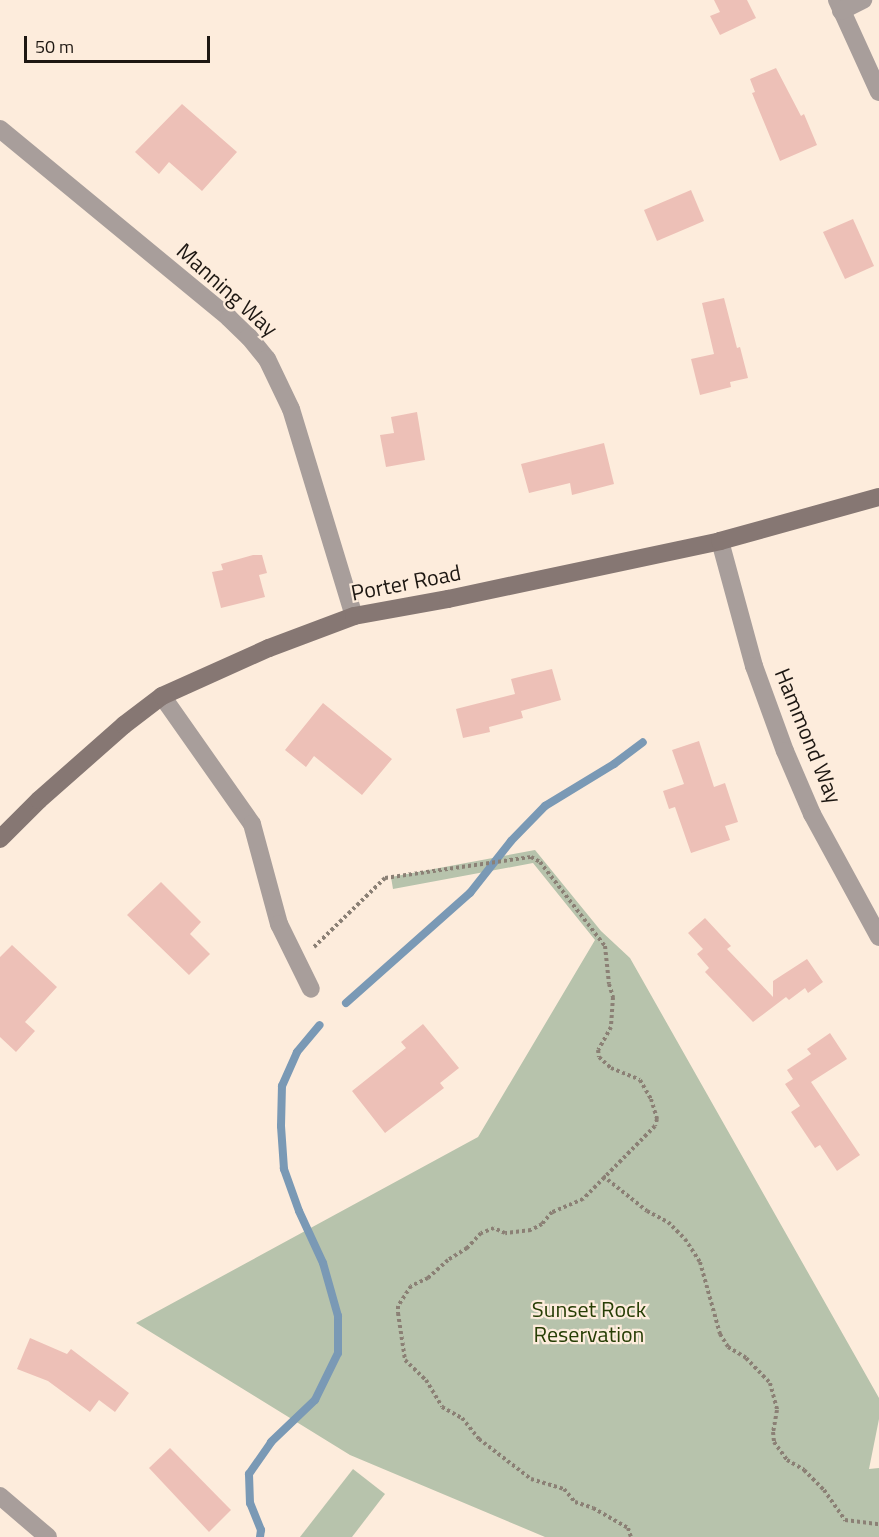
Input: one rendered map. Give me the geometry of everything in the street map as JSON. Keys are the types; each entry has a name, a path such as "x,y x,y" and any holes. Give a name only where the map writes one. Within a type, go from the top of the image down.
{"street":[{"path":"863,0 839,5 879,92"},
{"name":"Manning Way","path":"0,129 229,318 267,359 291,409 354,616"},
{"name":"Porter Road","path":"0,839 39,800 124,725 162,696 269,648 354,616 448,599 720,541 879,497"},
{"name":"Hammond Way","path":"720,541 754,666 785,751 812,814 879,937"},
{"path":"162,696 252,824 279,924 311,989"},
{"path":"0,1496 48,1537"}],"path":[{"path":"296,958 318,945 385,878 531,857 540,862 605,946 609,984 613,997 611,1027 598,1050 599,1057 611,1068 640,1080 654,1109 655,1126 603,1176 583,1199 552,1212 542,1224 531,1230 505,1233 494,1228 481,1233 467,1248 448,1260 428,1278 411,1286 398,1306 398,1313 405,1360 426,1380 442,1407 462,1418 479,1439 531,1479 564,1489 575,1502 593,1508 628,1528 631,1537"},
{"path":"603,1176 646,1211 668,1222 685,1239 700,1262 720,1334 728,1347 746,1358 770,1383 777,1410 773,1432 774,1442 787,1460 804,1470 824,1490 845,1520 879,1524"}],"green space":[{"name":"Sunset Rock Reservation","path":"535,850 601,931 630,958 879,1398 879,1419 869,1469 879,1468 879,1537 545,1537 350,1455 136,1323 478,1137 595,940 533,863 393,889 391,877"},
{"path":"353,1469 385,1494 352,1537 300,1537"}],"building":[{"path":"714,0 747,0 756,18 720,35 710,16 720,12"},
{"path":"776,68 801,116 804,114 817,145 780,161 752,93 755,92 750,79"},
{"path":"182,104 237,152 202,191 169,162 159,174 135,152"},
{"path":"691,190 704,221 657,241 644,210"},
{"path":"853,219 874,266 845,279 823,232"},
{"path":"724,298 737,348 740,347 748,378 730,382 731,387 700,395 691,359 714,354 702,303"},
{"path":"417,412 425,460 386,467 380,435 394,433 391,417"},
{"path":"604,443 614,484 572,495 570,483 529,493 521,464"},
{"path":"253,555 262,555 267,573 259,575 265,597 221,608 212,572 223,570 221,564"},
{"path":"552,669 561,700 521,711 523,718 489,727 490,732 463,738 456,709 515,694 511,679"},
{"path":"323,703 392,759 362,795 314,756 306,767 285,750"},
{"path":"699,741 714,787 725,783 738,822 725,826 730,840 691,853 675,807 669,809 663,791 684,784 672,750"},
{"path":"161,882 201,922 190,934 210,954 189,975 127,915"},
{"path":"705,918 731,946 727,949 773,997 773,981 807,959 823,982 808,993 805,988 789,1000 786,997 753,1022 705,972 709,968 697,954 703,949 688,933"},
{"path":"12,945 57,987 25,1022 35,1031 16,1052 0,1037 0,957"},
{"path":"423,1024 459,1068 440,1083 444,1088 385,1133 352,1091 406,1048 401,1042"},
{"path":"830,1033 847,1059 811,1082 860,1155 837,1171 820,1145 815,1148 791,1112 800,1106 785,1084 793,1079 787,1070 811,1054 807,1049"},
{"path":"30,1338 67,1354 71,1349 129,1393 115,1412 99,1400 90,1412 48,1381 17,1369"},
{"path":"170,1448 231,1510 209,1532 149,1468"}],"waterway":[{"path":"346,1003 470,893 511,841 545,806 614,764 643,742"},
{"path":"260,1537 261,1530 250,1503 249,1474 271,1442 315,1400 338,1353 338,1316 323,1263 299,1211 284,1169 281,1126 282,1086 297,1052 320,1025"}]}
